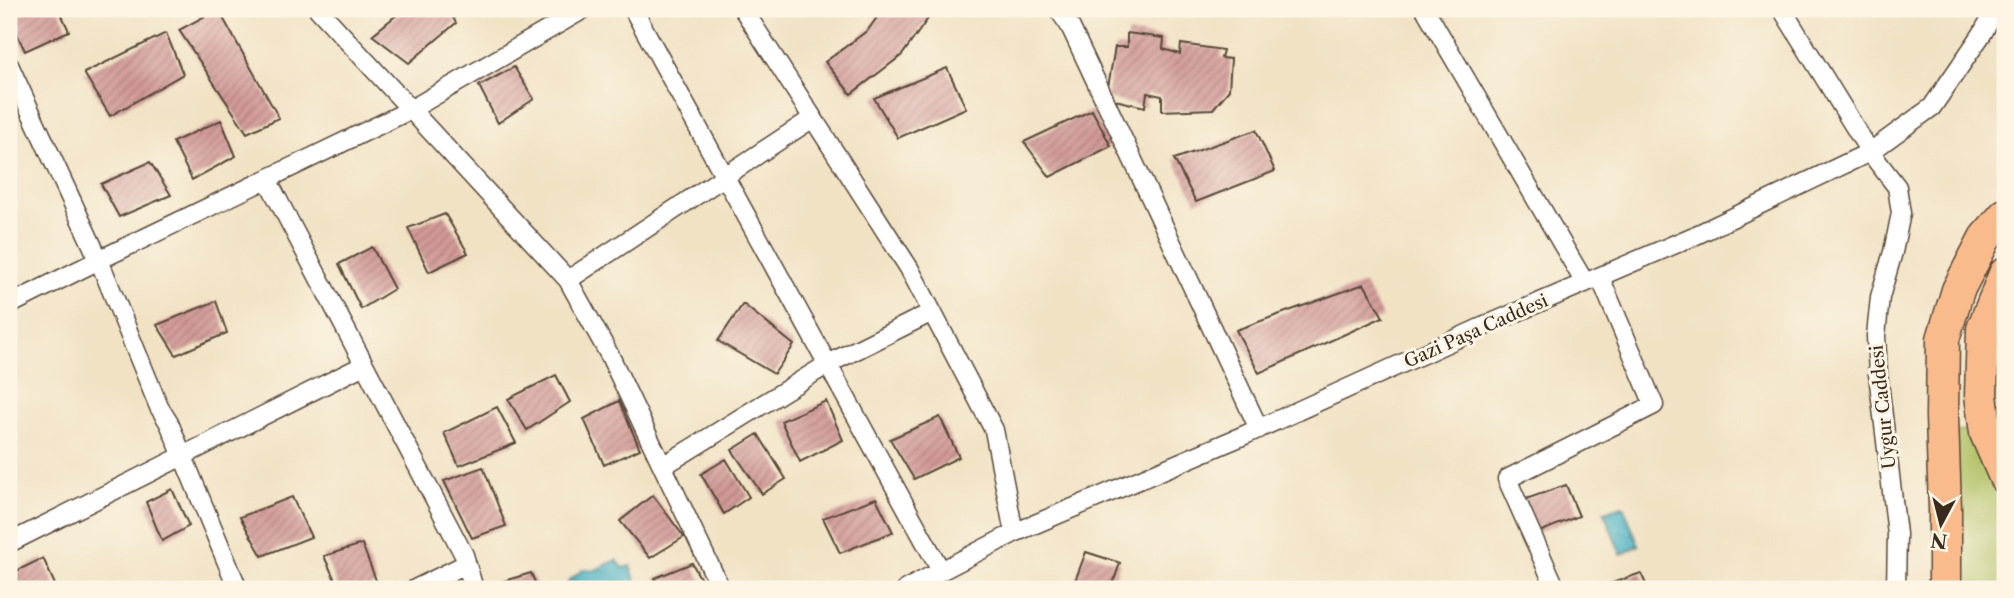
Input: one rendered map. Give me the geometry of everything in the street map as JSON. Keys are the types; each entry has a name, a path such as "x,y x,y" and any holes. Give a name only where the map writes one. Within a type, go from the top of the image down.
{"highway":[{"path":"1945,589 1943,339 1958,290 1985,238 2005,215"},
{"path":"2005,274 1983,328 1981,395 1986,433 2005,478"}],"street":[{"path":"318,9 568,280 610,356 721,589"},
{"path":"9,305 410,110 584,9"},
{"path":"633,9 941,571"},
{"path":"743,9 909,268 994,430 1014,533"},
{"path":"1058,9 1070,26 1259,429"},
{"path":"1425,9 1592,280 1654,405 1507,479 1556,589"},
{"name":"Uygur Caddesi","path":"1782,9 1870,152 1897,187 1901,213 1894,252 1880,297 1876,336 1896,534 1896,589"},
{"name":"Gazi Paşa Caddesi","path":"906,589 1014,533 1259,429 1480,328 1694,236 1870,152 1932,107 1996,9"},
{"path":"9,65 99,260 159,407 169,423 239,589"},
{"path":"568,280 813,118"},
{"path":"267,179 464,555 474,589"},
{"path":"663,466 828,365 932,313"},
{"path":"9,543 364,365"},
{"path":"415,589 466,564"}],"green space":[{"path":"2005,321 2005,430 1998,406 1997,346"},
{"path":"1969,430 2005,507 2005,589 1957,589 1956,432"}],"water":[{"path":"1623,506 1639,545 1621,555 1604,512"},
{"path":"617,560 623,568 630,566 638,587 570,589 568,581 584,569 593,571"}],"building":[{"path":"9,9 59,9 69,31 25,51 9,17"},
{"path":"218,9 279,118 247,133 179,30"},
{"path":"404,9 448,9 456,23 409,63 372,35"},
{"path":"883,9 916,9 929,17 902,55 851,94 825,62 868,30"},
{"path":"166,33 183,74 110,116 84,73"},
{"path":"1127,33 1164,38 1163,49 1180,54 1181,44 1223,50 1221,58 1231,59 1229,90 1213,109 1162,111 1162,96 1147,93 1145,107 1106,98 1115,47 1127,47"},
{"path":"514,67 534,99 498,123 479,86"},
{"path":"947,68 966,108 898,138 874,98"},
{"path":"1092,110 1111,146 1050,177 1024,142"},
{"path":"221,120 236,156 192,180 173,142"},
{"path":"1256,130 1275,171 1196,202 1174,159"},
{"path":"150,162 171,195 119,217 101,184"},
{"path":"445,214 468,253 429,272 408,228"},
{"path":"372,247 394,289 361,309 339,264"},
{"path":"1364,284 1383,317 1259,373 1236,330"},
{"path":"216,301 227,333 176,355 157,325"},
{"path":"743,304 794,345 774,374 718,341"},
{"path":"556,375 570,402 527,430 508,399"},
{"path":"619,401 640,449 604,465 584,419"},
{"path":"826,401 843,440 800,462 781,421"},
{"path":"497,407 516,443 459,466 444,433"},
{"path":"940,417 959,457 914,479 890,439"},
{"path":"758,434 786,479 762,494 732,450"},
{"path":"726,459 749,497 724,514 701,474"},
{"path":"483,467 506,526 472,538 444,481"},
{"path":"1566,485 1579,516 1537,533 1523,500"},
{"path":"172,489 189,526 162,541 146,502"},
{"path":"653,495 684,537 650,558 620,521"},
{"path":"292,497 311,537 262,556 240,517"},
{"path":"876,498 893,532 840,553 823,518"},
{"path":"362,544 377,583 365,589 339,589 324,556"},
{"path":"1086,552 1120,563 1111,589 1072,589"},
{"path":"43,558 57,589 17,589 10,574"},
{"path":"692,563 706,589 661,589 655,578"},
{"path":"531,573 538,589 499,589 497,583"},
{"path":"1641,573 1648,589 1595,589"}]}
